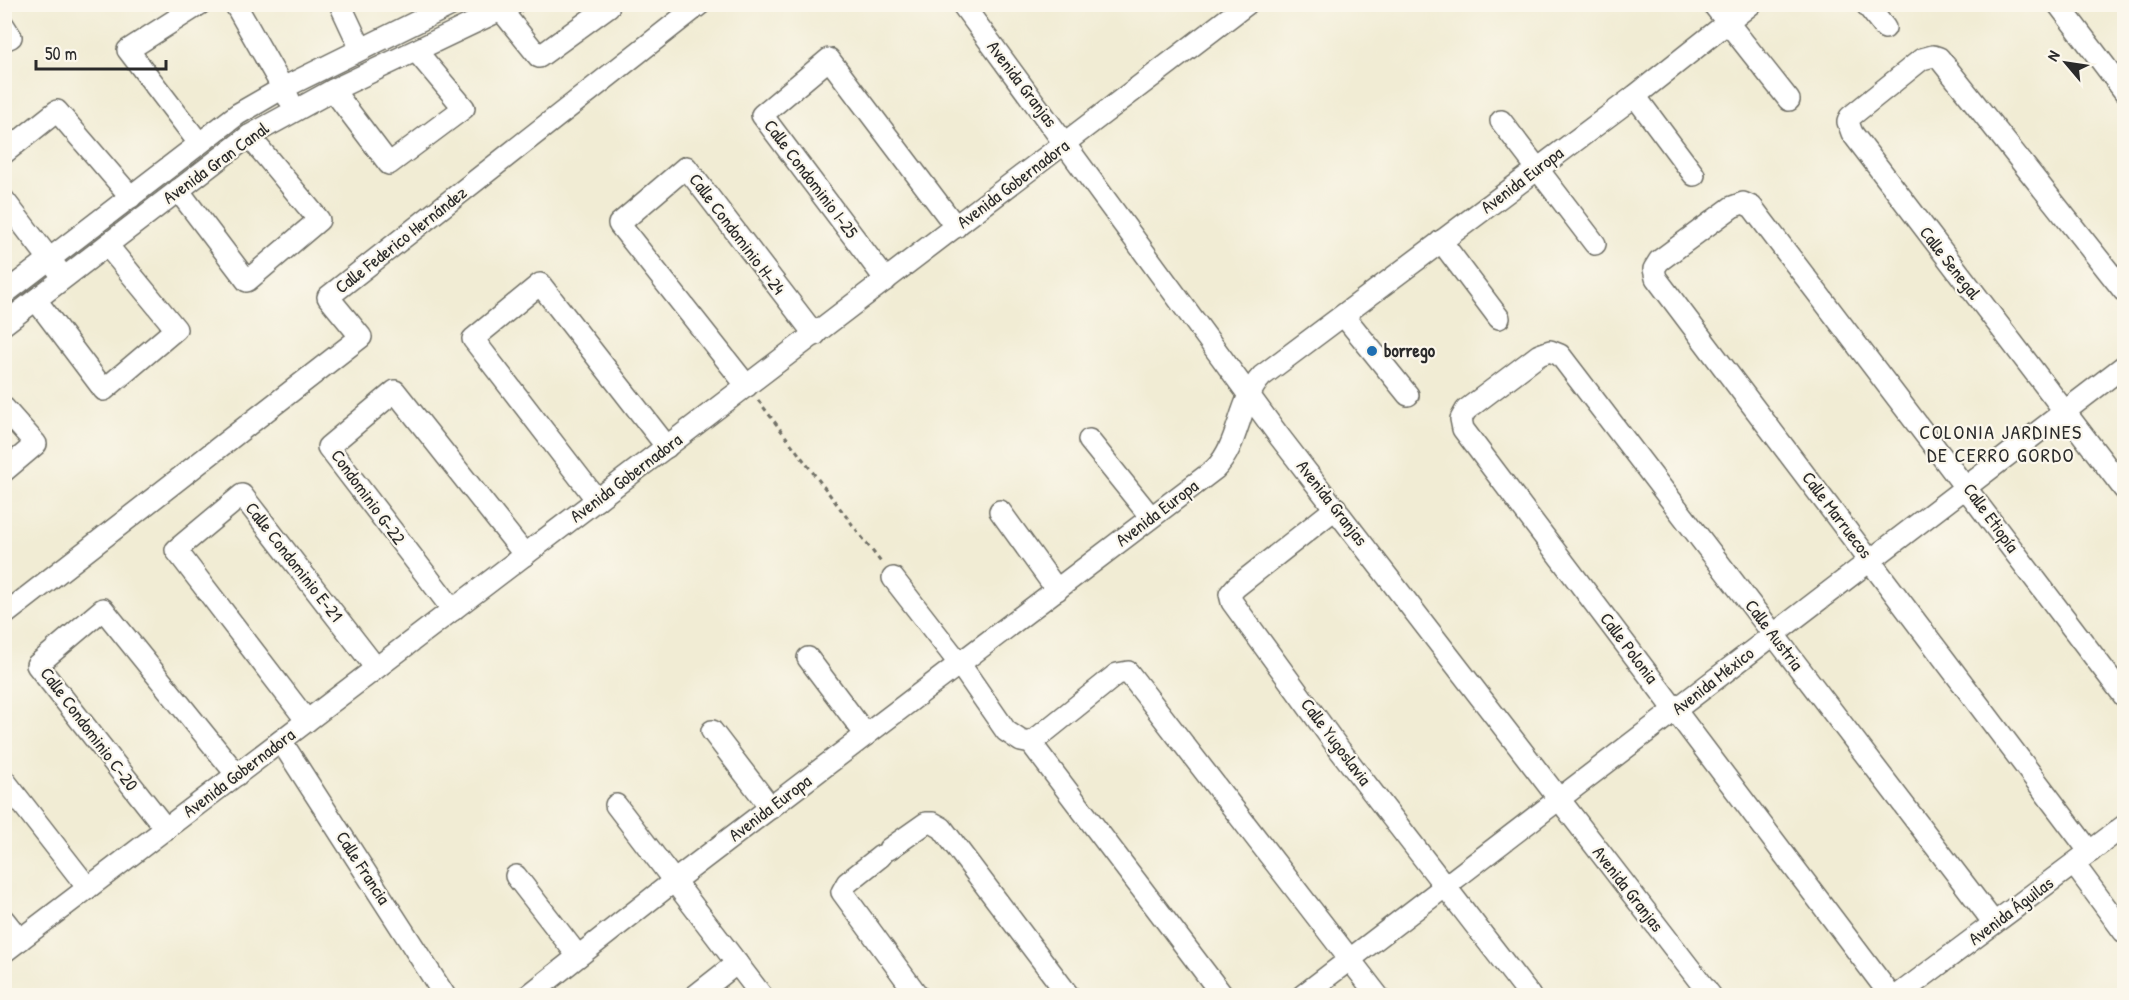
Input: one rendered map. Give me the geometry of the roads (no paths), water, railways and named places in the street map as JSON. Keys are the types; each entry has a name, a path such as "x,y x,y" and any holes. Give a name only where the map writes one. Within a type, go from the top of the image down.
{"street":[{"path":"200,143 128,50 201,4"},
{"path":"235,4 294,110"},
{"path":"340,4 362,49"},
{"path":"507,7 540,57 609,6 608,4"},
{"name":"Calle Federico Hernández","path":"4,615 361,337 328,297 700,4"},
{"name":"Avenida Granjas","path":"962,4 1336,508 1711,996"},
{"name":"Avenida Gobernadora","path":"12,946 1248,4"},
{"path":"1713,4 1789,100"},
{"name":"Avenida Europa","path":"528,996 674,881 1221,464 1250,394 1262,376 1635,96 1751,4"},
{"path":"1866,4 1885,28"},
{"path":"2058,4 2124,91"},
{"name":"Avenida Gran Canal","path":"4,294 238,114 283,88 447,6"},
{"name":"Avenida Gran Canal","path":"4,324 249,136 333,90 417,52 507,7"},
{"path":"333,90 389,164 464,108 417,52"},
{"name":"Calle Senegal","path":"2124,291 1945,62 1933,56 1922,59 1850,117 1848,127 1931,239 2124,489"},
{"name":"Calle Condominio I-25","path":"886,280 762,115 829,60 956,227"},
{"path":"1635,96 1694,176"},
{"path":"4,153 57,111 131,197"},
{"path":"1501,121 1595,244"},
{"path":"177,190 247,280 319,220 249,136"},
{"name":"Calle Condominio H-24","path":"747,386 619,224 686,167 815,334"},
{"path":"4,200 64,277"},
{"name":"Calle Etiopía","path":"1743,203 1752,207 1967,486 2124,696"},
{"name":"Calle Marruecos","path":"1743,203 1732,207 1659,261 1653,274 1871,560 2082,858 2124,932"},
{"path":"1441,242 1498,318"},
{"path":"36,300 104,390 176,329 107,245"},
{"path":"597,500 473,339 540,284 667,447"},
{"path":"1344,316 1408,395"},
{"name":"Calle Austria","path":"1550,351 1560,355 1994,923"},
{"name":"Calle Polonia","path":"1550,351 1539,355 1466,410 1461,424 1891,996"},
{"name":"Avenida México","path":"1302,996 2124,366"},
{"name":"Condominio G-22","path":"453,610 328,447 394,391 525,555"},
{"path":"4,408 36,444 4,471"},
{"path":"1089,440 1150,516"},
{"name":"Calle Condominio E-21","path":"307,721 176,550 242,495 376,668"},
{"name":"Calle Yugoslavia","path":"1336,508 1236,587 1230,598 1339,749 1530,996"},
{"path":"1000,511 1057,590"},
{"path":"893,578 959,663 1006,731 1021,741 1031,743 1223,996"},
{"name":"Calle Condominio C-20","path":"166,829 37,665 103,609 237,775"},
{"path":"808,658 866,735"},
{"path":"1031,743 1117,674 1125,672 1132,676 1378,996"},
{"path":"712,731 771,808"},
{"name":"Calle Francia","path":"281,741 445,996"},
{"path":"4,780 88,888"},
{"path":"616,805 762,996"},
{"path":"918,996 843,896 842,890 919,827 933,823 942,828 1069,996"},
{"name":"Avenida Águilas","path":"1897,996 1920,989 1994,923 2124,826"},
{"path":"516,876 578,956"},
{"path":"4,920 12,946"},
{"path":"695,996 737,963"}],"place":[{"name":"borrego","path":"1372,351"}],"district":[{"name":"COLONIA JARDINES DE CERRO GORDO","path":"2001,444"}]}
